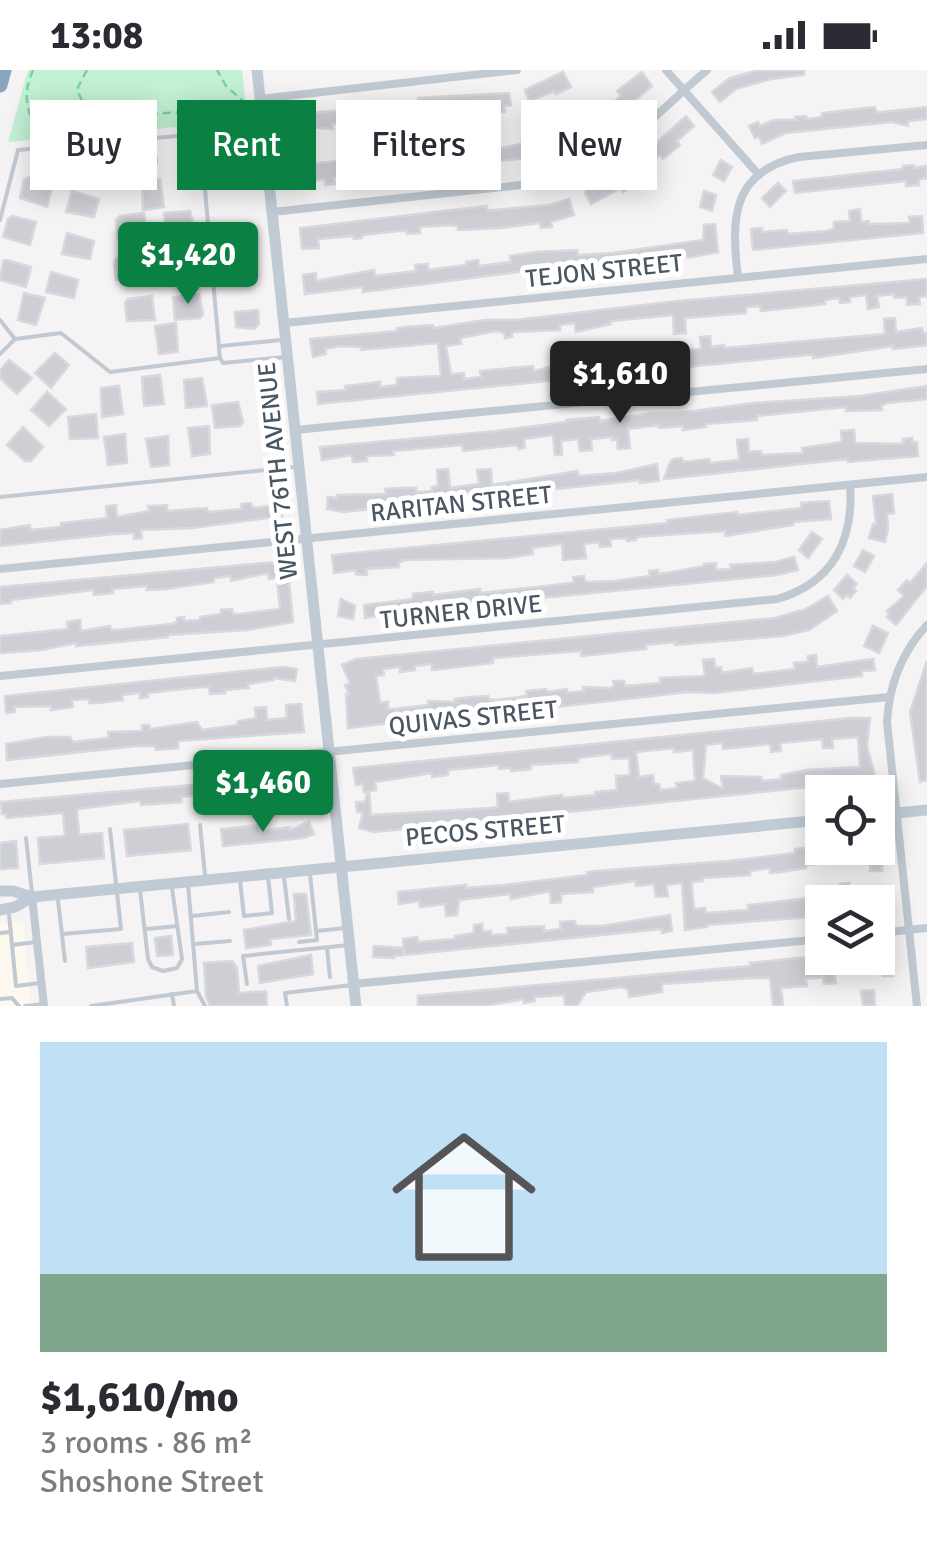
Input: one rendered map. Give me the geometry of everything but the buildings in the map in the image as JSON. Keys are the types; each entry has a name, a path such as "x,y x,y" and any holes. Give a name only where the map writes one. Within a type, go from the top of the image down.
{"highway":[{"path":"0,85 4,70"}],"street":[{"name":"WEST 76TH AVENUE","path":"258,70 260,98"},
{"path":"260,98 517,70"},
{"path":"666,70 759,174"},
{"path":"272,212 564,177 608,156 707,70"},
{"path":"738,276 735,210 759,174 798,158 927,145"},
{"name":"WEST 76TH AVENUE","path":"270,190 356,1006"},
{"name":"TEJON STREET","path":"284,323 927,259"},
{"path":"296,430 927,368"},
{"name":"RARITAN STREET","path":"0,569 927,478"},
{"name":"TURNER DRIVE","path":"0,676 766,601 810,585 838,554 850,527 850,485"},
{"path":"917,1006 887,722 889,697 901,662 927,625"},
{"name":"QUIVAS STREET","path":"0,784 889,697"},
{"path":"896,813 927,810"},
{"name":"PECOS STREET","path":"4,910 32,898 57,895 805,822"},
{"name":"PECOS STREET","path":"0,891 32,898"},
{"path":"32,898 44,1005"},
{"path":"895,931 927,928"},
{"path":"353,984 805,941"}],"lane":[{"path":"0,220 18,150 30,149"},
{"path":"205,190 220,358 224,363 288,356"},
{"path":"0,320 15,339"},
{"path":"0,354 15,339 61,333 110,372 220,358"},
{"path":"219,346 286,340"},
{"path":"0,497 299,466"},
{"path":"296,812 334,809"},
{"path":"200,826 206,880"},
{"path":"62,934 120,929 110,829"},
{"path":"26,838 32,898"},
{"path":"299,942 317,940 310,870"},
{"path":"283,872 288,918"},
{"path":"239,877 244,916 272,914 268,874"},
{"path":"188,882 197,991 205,1006"},
{"path":"140,886 148,959 152,967 163,970 177,968 182,960 171,884"},
{"path":"57,895 65,960"},
{"path":"4,910 11,932 16,986 41,983"},
{"path":"192,916 230,912"},
{"path":"144,930 177,926"},
{"path":"316,931 347,928"},
{"path":"0,933 11,932"},
{"path":"194,944 230,941"},
{"path":"12,945 37,942"},
{"path":"247,984 243,956 349,945"},
{"path":"326,948 330,977"},
{"path":"286,1006 285,993 353,984"},
{"path":"91,1006 197,991"},
{"path":"172,994 174,1006"},
{"path":"0,999 12,998 22,1006 44,1005"}],"path":[{"path":"30,116 26,87 33,70"},
{"path":"80,100 77,89 88,70"},
{"path":"217,70 226,86 242,100"}],"shaded area":[{"path":"23,921 31,1006 0,1006 0,924"}],"green space":[{"path":"28,70 242,70 245,100 177,100 177,127 157,129 157,100 30,100 30,140 8,142"}]}
